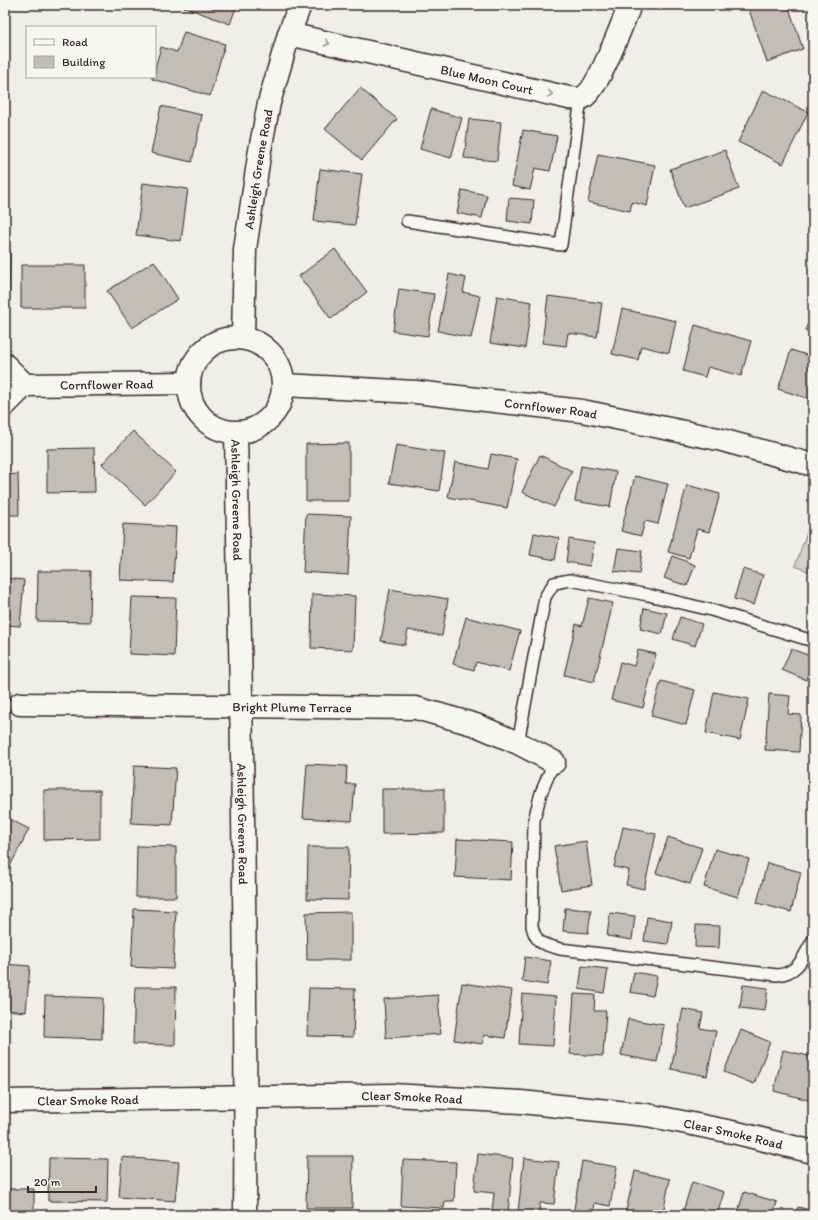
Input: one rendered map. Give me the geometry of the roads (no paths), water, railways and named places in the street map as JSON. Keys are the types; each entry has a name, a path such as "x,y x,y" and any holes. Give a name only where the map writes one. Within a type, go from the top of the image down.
{"street":[{"name":"Ashleigh Greene Road","path":"243,337 245,249 260,150 269,103 300,5"},
{"path":"581,98 589,93 596,82 629,5"},
{"name":"Blue Moon Court","path":"290,34 569,98 581,98"},
{"path":"243,337 256,341 267,348 276,359 282,371 284,385 282,400 275,413 264,424 251,430 236,433 221,430 208,423 197,412 190,399 188,384 192,368 200,354 212,344 226,338 243,337"},
{"path":"5,365 25,385 8,404 5,405"},
{"name":"Cornflower Road","path":"25,385 188,384"},
{"name":"Cornflower Road","path":"284,385 416,392 582,412 718,439 813,465"},
{"name":"Ashleigh Greene Road","path":"236,433 242,707 246,1096 245,1215"},
{"name":"Bright Plume Terrace","path":"20,704 416,708 476,725 518,743 554,762"},
{"name":"Clear Smoke Road","path":"5,1100 392,1094 521,1102 647,1115 737,1133 813,1152"}],"lane":[{"path":"407,221 561,245 581,98"},
{"path":"518,743 545,596 554,583 570,580 648,595 711,610 813,641"},
{"path":"554,762 541,793 534,820 532,926 534,935 545,945 560,949 777,975 791,972 797,967 813,940"}]}
